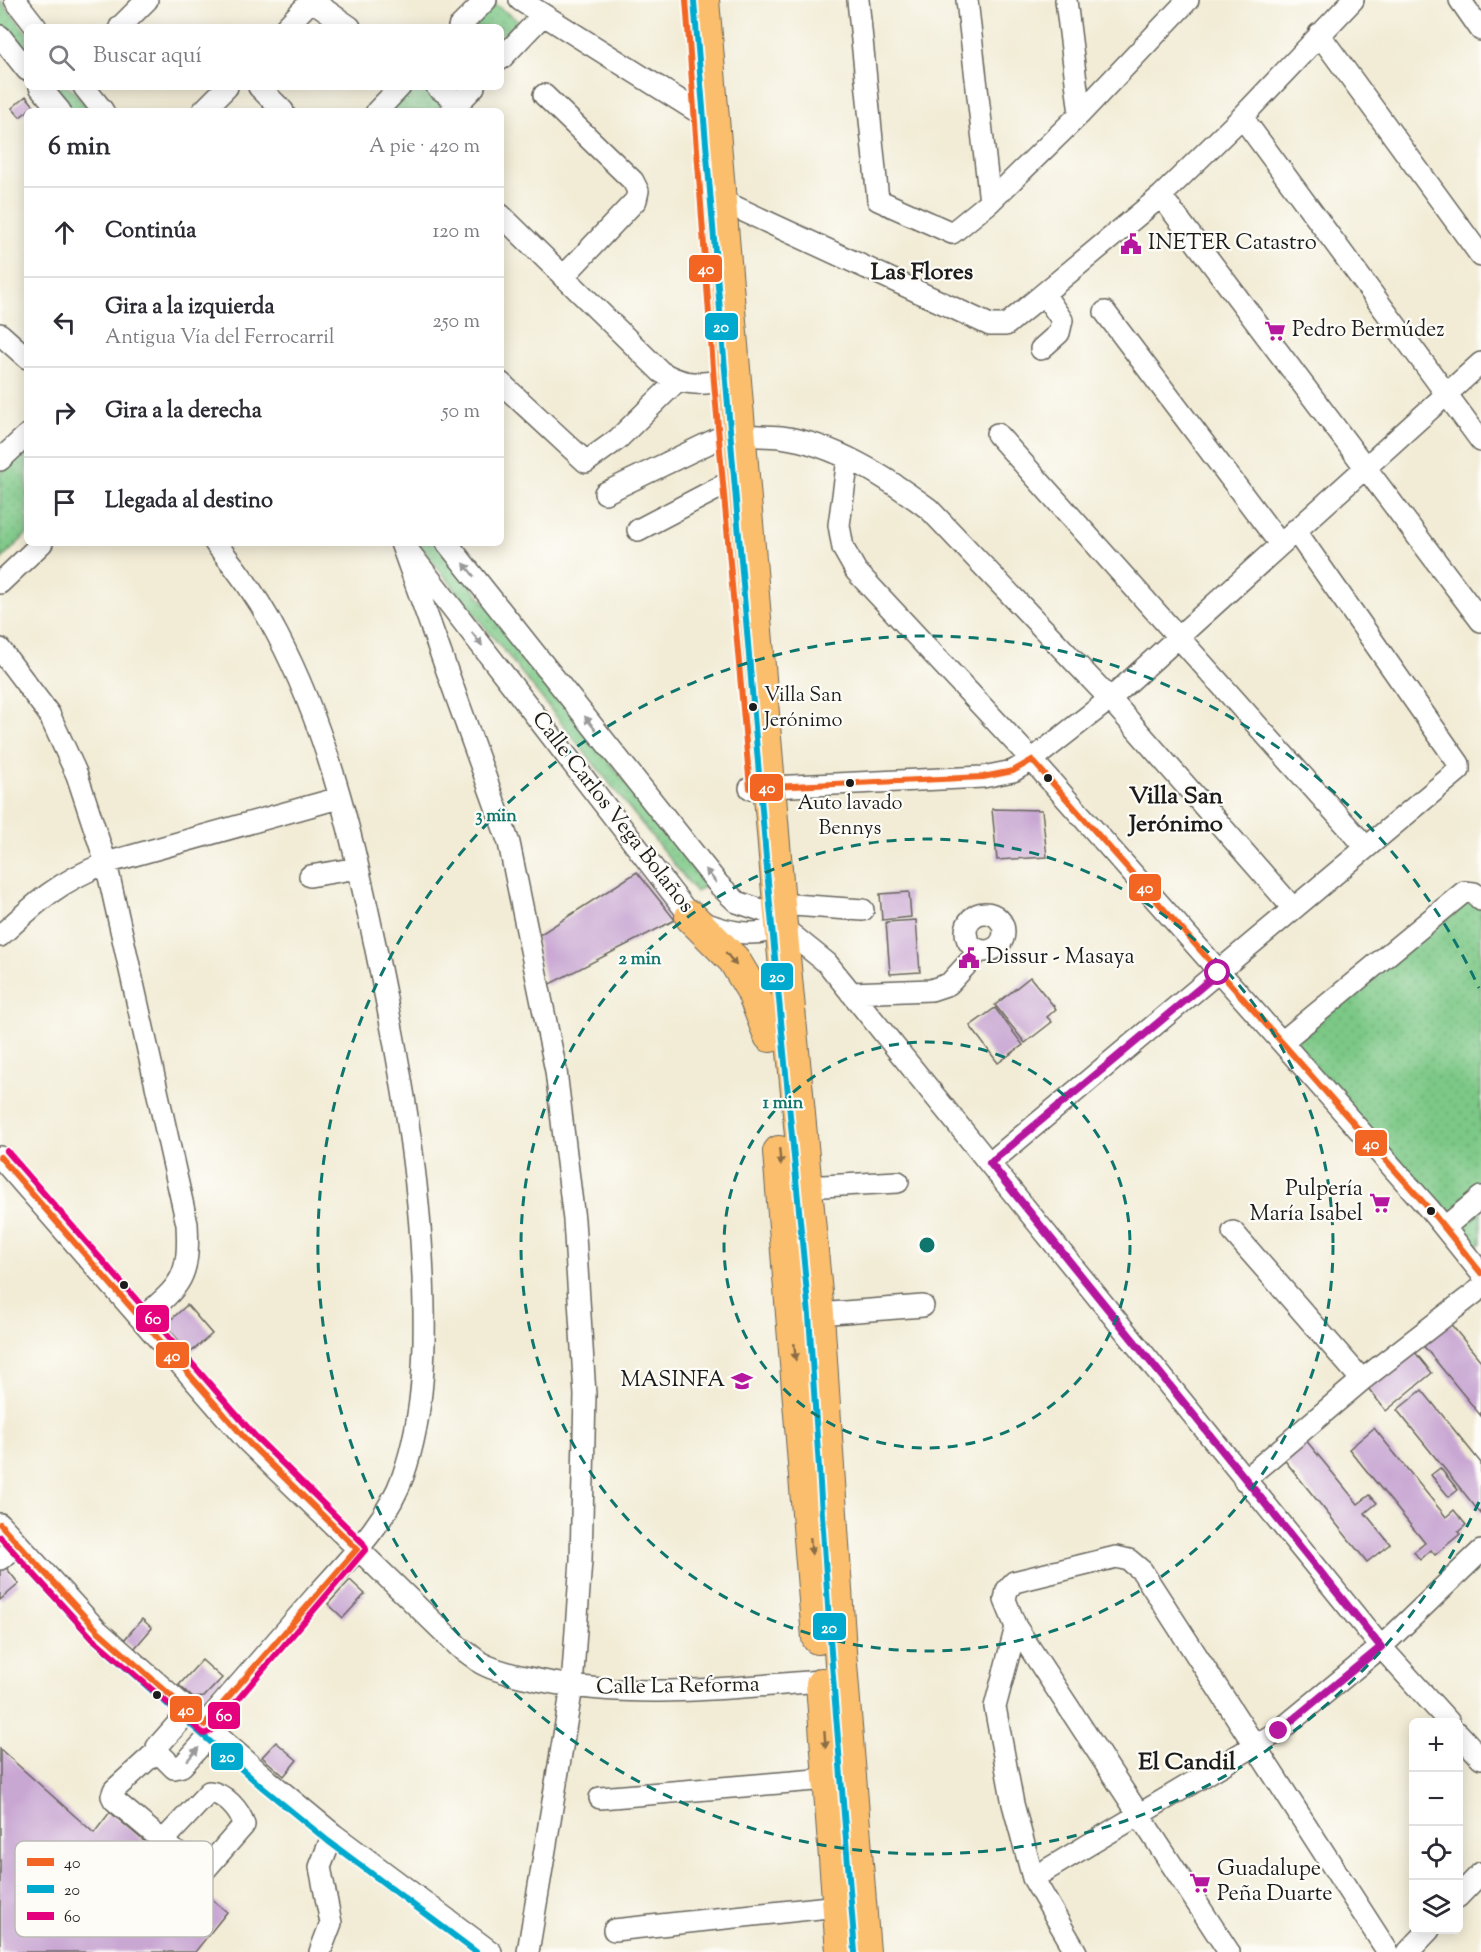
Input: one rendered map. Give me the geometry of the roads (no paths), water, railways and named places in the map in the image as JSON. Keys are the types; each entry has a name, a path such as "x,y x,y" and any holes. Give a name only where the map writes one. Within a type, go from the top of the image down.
{"highway":[{"path":"686,0 714,382 729,437 724,485 759,788"},
{"path":"703,0 720,200 729,437 769,917 818,1314 840,1651 864,1952"},
{"path":"691,917 734,960 752,990 770,1036"},
{"path":"769,917 770,1036 842,1952"}],"street":[{"path":"15,0 34,24"},
{"path":"123,24 147,0"},
{"path":"289,24 311,0 346,24"},
{"path":"462,24 486,0"},
{"path":"520,0 695,110"},
{"path":"858,0 878,200 952,233 990,202 1080,114 1188,0"},
{"path":"967,0 990,202"},
{"path":"1066,0 1080,114"},
{"path":"720,200 990,325 1006,325 1161,196 1242,117 1353,0"},
{"path":"1460,0 1480,25"},
{"path":"504,56 543,15"},
{"path":"1319,34 1481,256"},
{"path":"0,36 24,66"},
{"path":"42,90 58,108"},
{"path":"86,90 101,108"},
{"path":"206,108 224,90"},
{"path":"262,90 280,108"},
{"path":"380,108 397,90"},
{"path":"439,90 455,107 471,90"},
{"path":"544,95 633,181 638,191 636,200 563,277"},
{"path":"1242,117 1481,441"},
{"path":"1161,196 1481,621"},
{"path":"504,218 661,372 677,381 692,385 714,382"},
{"path":"1041,350 1059,333 1062,320 1044,294"},
{"path":"990,1163 1218,973 1365,846 1456,774 1459,764 1287,537 1105,312"},
{"path":"0,334 24,355"},
{"path":"759,788 983,777 1013,771 1032,760 1110,699 1481,363"},
{"path":"504,386 586,462 618,439 677,381"},
{"path":"997,434 1365,846"},
{"path":"605,493 729,437 782,437 848,459 900,487 929,509 1110,699 1292,907"},
{"path":"0,460 24,438"},
{"path":"848,459 839,525 843,548 856,571 1032,760 1445,1227 1474,1248 1481,1273"},
{"path":"638,530 724,485"},
{"path":"0,584 39,546"},
{"path":"157,1751 174,1768 179,1768 202,1722 357,1549 382,1515 402,1479 416,1428 425,1327 417,1183 399,1059 358,868 339,798 315,724 278,636 241,575 217,546"},
{"path":"403,546 509,843 556,1071 574,1220 585,1395 581,1560 572,1687 528,1952"},
{"name":"Calle Carlos Vega Bolaños","path":"404,546 691,917 715,929 769,917"},
{"name":"Calle Carlos Vega Bolaños","path":"449,546 719,885 737,902 769,917"},
{"path":"0,649 49,714 77,775 106,863 187,1224 188,1264 181,1281 170,1294 141,1319"},
{"path":"0,936 41,898 71,878 106,863 339,798"},
{"path":"310,876 358,868"},
{"path":"1282,1042 1464,892 1474,893 1481,900"},
{"path":"769,917 863,910"},
{"path":"769,917 827,963 1244,1480 1381,1647 1445,1718"},
{"path":"851,993 931,990 949,984 980,950"},
{"name":"Calle La Reforma","path":"0,1157 249,1443 459,1647 483,1664 519,1676 572,1687 637,1692 703,1690 821,1681"},
{"path":"804,1187 898,1182"},
{"path":"1445,1227 1481,1197"},
{"path":"1233,1232 1362,1380"},
{"path":"1244,1480 1362,1380 1481,1288"},
{"path":"818,1314 923,1306"},
{"path":"0,1524 98,1631 202,1722 333,1834 491,1952"},
{"path":"0,1559 19,1545"},
{"path":"1033,1878 1279,1731 1381,1647 1481,1551"},
{"path":"1229,1952 1137,1815 1016,1627 1005,1600 1007,1590 1014,1582 1116,1557 1129,1560 1142,1571 1388,1952"},
{"path":"1016,1627 995,1707 1013,1804 1033,1878 1076,1952"},
{"path":"163,1841 112,1796 114,1790 157,1751 202,1722"},
{"path":"1463,1738 1481,1758"},
{"path":"600,1798 828,1779"},
{"path":"320,1952 331,1923 320,1867 333,1834"},
{"path":"1463,1892 1481,1873"},
{"path":"614,1930 838,1906"},
{"path":"1408,1952 1424,1934"}],"place":[{"name":"INETER Catastro","path":"1131,244"},
{"name":"Pedro Bermúdez","path":"1275,331"},
{"name":"Villa San Jerónimo","path":"753,707"},
{"name":"Auto lavado Bennys","path":"850,783"},
{"name":"Dissur - Masaya","path":"969,958"},
{"name":"Pulpería María Isabel","path":"1380,1203"},
{"name":"MASINFA","path":"742,1381"},
{"name":"Guadalupe Peña Duarte","path":"1200,1883"}],"district":[{"name":"Las Flores","path":"922,273"},
{"name":"Villa San Jerónimo","path":"1176,811"},
{"name":"El Candil","path":"1187,1763"}]}
